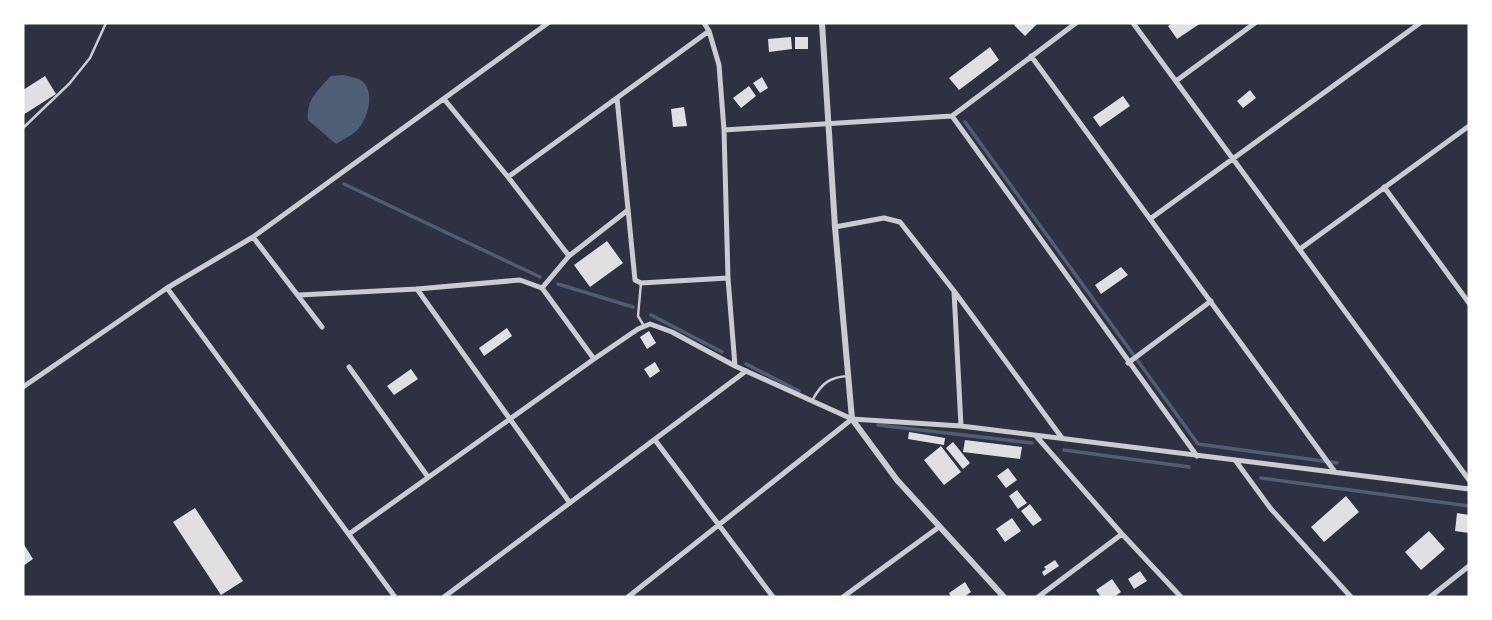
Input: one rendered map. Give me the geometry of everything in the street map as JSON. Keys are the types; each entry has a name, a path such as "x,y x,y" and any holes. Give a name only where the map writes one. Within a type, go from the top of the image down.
{"street":[{"path":"23,387 167,288 253,237 548,23"},
{"path":"704,23 719,65 736,366"},
{"path":"822,23 827,125 852,419 897,480 1004,597"},
{"path":"724,130 951,116 1076,23"},
{"path":"1133,23 1469,480"},
{"path":"1176,81 1255,23"},
{"path":"1150,219 1411,25 1420,23"},
{"path":"508,177 709,31"},
{"path":"1031,56 1336,472"},
{"path":"617,98 634,277 637,282 729,278"},
{"path":"444,99 569,256"},
{"path":"951,116 1197,456"},
{"path":"1300,249 1469,126"},
{"path":"1384,187 1469,303"},
{"path":"542,288 569,256 628,210"},
{"path":"835,227 884,218 900,222 1062,439"},
{"path":"253,237 322,327"},
{"path":"299,295 417,289 520,279 542,288 594,359"},
{"path":"167,288 395,597"},
{"path":"417,289 570,503"},
{"path":"954,291 961,426"},
{"path":"1128,363 1211,301"},
{"path":"349,534 594,359 644,326 655,325 746,371 852,419 961,426 1469,489"},
{"path":"349,367 428,477"},
{"path":"444,597 746,371"},
{"path":"632,596 852,419"},
{"path":"1036,436 1181,597"},
{"path":"655,440 772,597"},
{"path":"1234,460 1271,509 1351,597"},
{"path":"843,597 939,527"},
{"path":"1038,597 1122,534"},
{"path":"1430,597 1469,566"}],"lane":[{"path":"23,128 69,84 90,58 106,23"},
{"path":"640,283 638,316 644,326"},
{"path":"812,401 827,381 833,377 848,376"}],"water":[{"path":"343,75 364,83 368,89 369,102 366,117 359,128 336,144 308,120 308,113 314,96 331,76"}],"building":[{"path":"1038,23 1025,36 1014,25"},
{"path":"1173,23 1201,23 1177,39 1168,26"},
{"path":"791,37 792,49 769,52 768,39"},
{"path":"795,37 808,37 808,49 795,49"},
{"path":"990,47 999,60 959,90 949,78"},
{"path":"45,76 56,94 23,115 23,90"},
{"path":"762,77 768,88 760,93 753,83"},
{"path":"749,86 756,96 741,108 733,98"},
{"path":"1250,90 1256,98 1243,108 1237,101"},
{"path":"1123,96 1130,106 1100,127 1093,117"},
{"path":"684,107 687,126 673,127 671,109"},
{"path":"607,241 623,263 590,287 574,265"},
{"path":"1121,267 1128,275 1101,294 1095,285"},
{"path":"507,328 512,336 484,356 479,348"},
{"path":"649,331 656,343 647,349 640,337"},
{"path":"655,362 660,371 650,378 644,369"},
{"path":"411,369 418,379 394,395 387,386"},
{"path":"909,432 945,438 944,445 908,439"},
{"path":"965,440 1022,447 1020,459 963,452"},
{"path":"953,442 970,463 963,469 946,448"},
{"path":"941,446 961,472 944,485 924,460"},
{"path":"1008,468 1017,480 1006,488 997,476"},
{"path":"1017,490 1027,503 1018,509 1009,496"},
{"path":"1346,496 1359,512 1324,542 1311,527"},
{"path":"1030,504 1042,520 1033,526 1021,511"},
{"path":"195,508 243,581 221,595 173,522"},
{"path":"1457,513 1469,515 1469,533 1455,531"},
{"path":"1012,518 1021,531 1005,542 996,529"},
{"path":"1429,531 1445,549 1421,570 1405,552"},
{"path":"23,543 33,559 23,566"},
{"path":"1055,560 1059,566 1044,576 1044,567"},
{"path":"1140,571 1147,581 1134,589 1128,579"},
{"path":"1112,579 1121,592 1114,597 1101,597 1096,590"},
{"path":"965,582 971,592 964,597 951,597 949,593"}],"waterway":[{"path":"965,122 1198,444 1337,463"},
{"path":"344,184 540,277"},
{"path":"558,284 633,307"},
{"path":"651,315 722,352"},
{"path":"746,364 799,391"},
{"path":"878,425 1032,443"},
{"path":"1064,450 1189,467"},
{"path":"1261,478 1469,506"}]}
